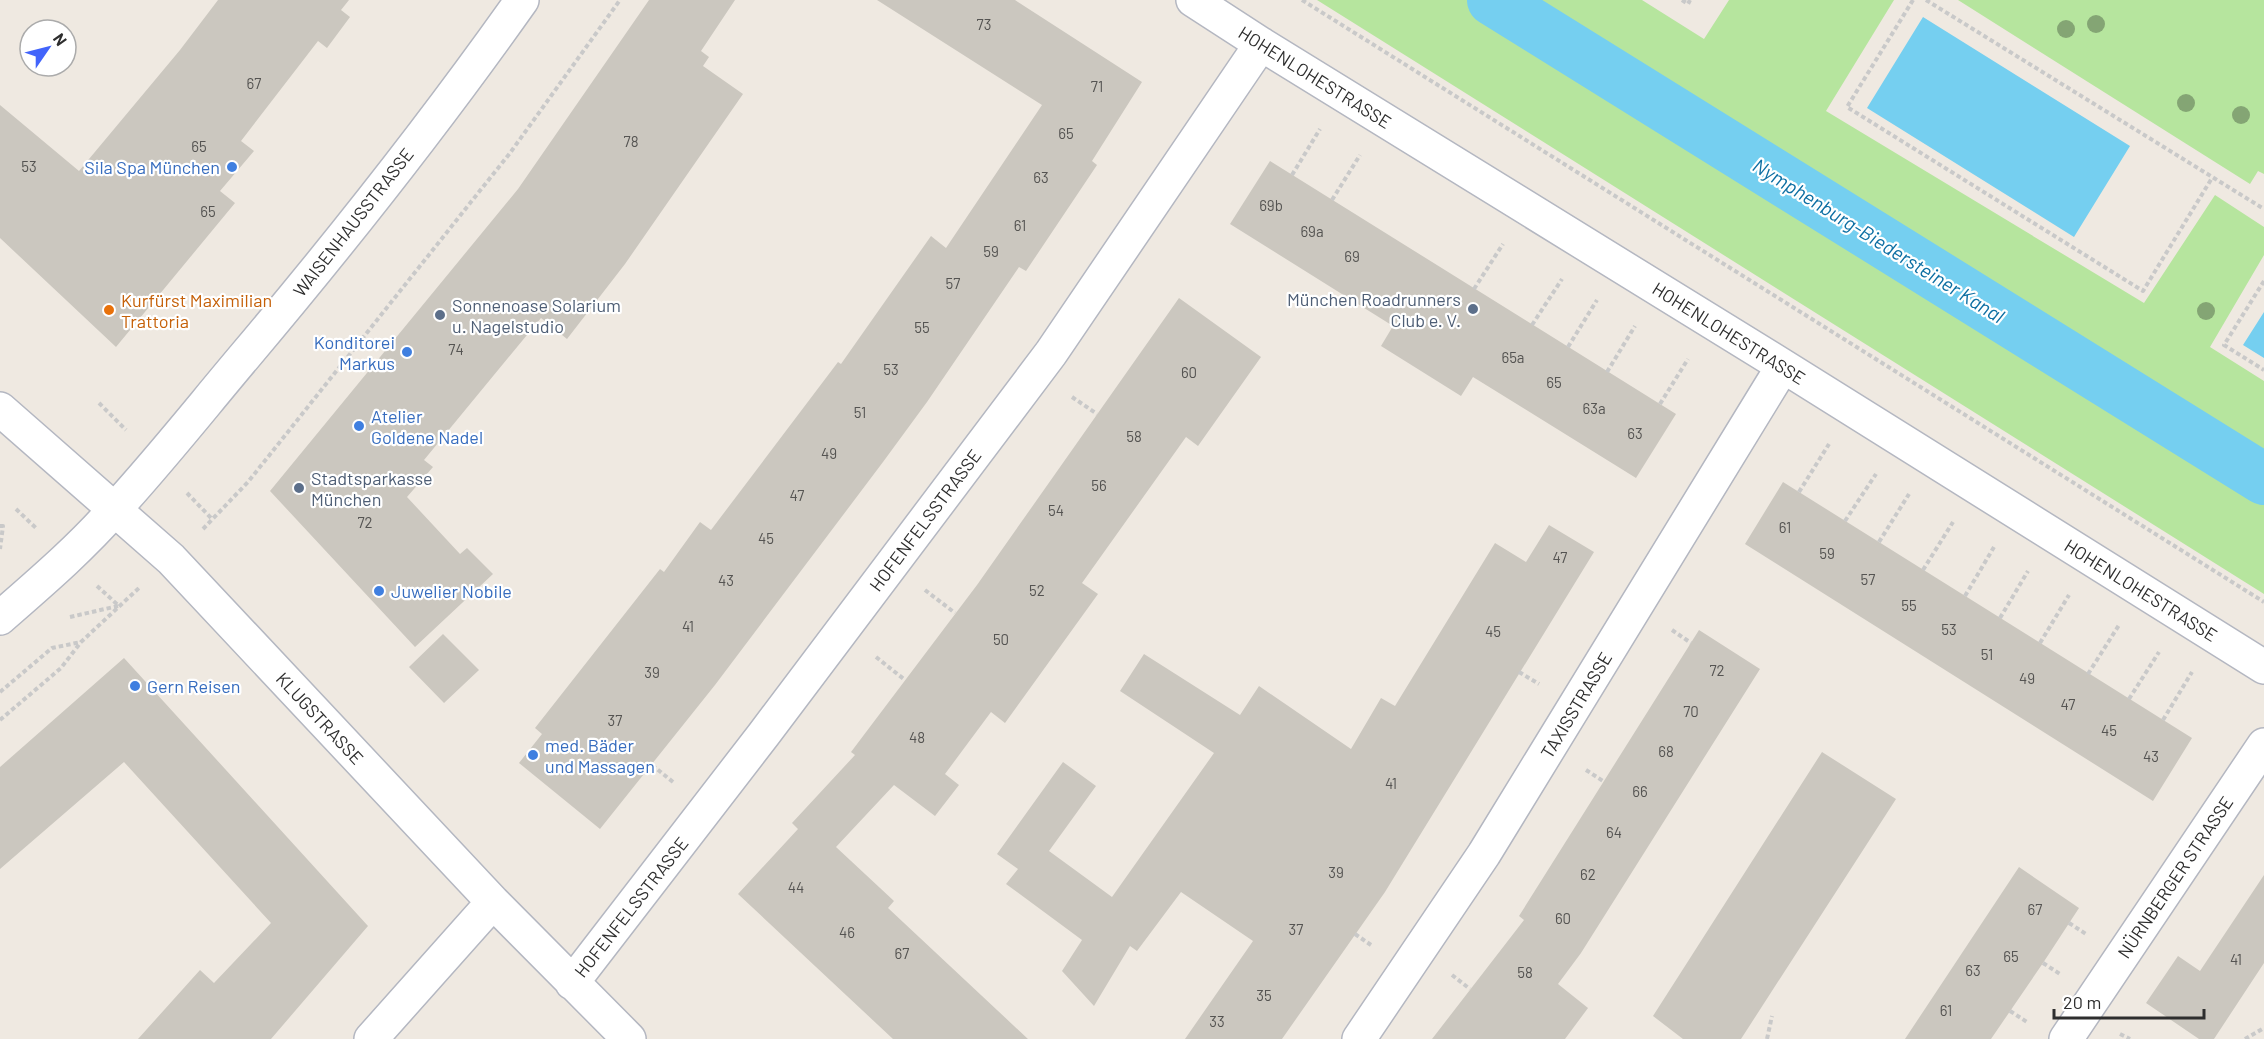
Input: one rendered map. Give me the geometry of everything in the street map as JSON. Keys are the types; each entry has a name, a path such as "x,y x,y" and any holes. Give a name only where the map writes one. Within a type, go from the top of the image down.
{"street":[{"name":"WAISENHAUSSTRASSE","path":"0,618 68,558 115,510 333,251 486,51 522,0"},
{"name":"HOHENLOHESTRASSE","path":"1193,0 1260,44 1783,366 2264,667"},
{"name":"HOFENFELSSTRASSE","path":"572,983 1051,353 1260,44"},
{"name":"TAXISSTRASSE","path":"1359,1039 1484,854 1783,366"},
{"name":"KLUGSTRASSE","path":"0,409 171,559 493,902 629,1039"},
{"name":"NÜRNBERGER STRASSE","path":"2066,1039 2264,745"},
{"path":"371,1039 493,902"}],"path":[{"path":"0,720 61,668 81,642 213,520 248,482 510,153 620,0"},
{"path":"1302,0 2264,602"},
{"path":"1682,0 1688,4 1690,0"},
{"path":"1912,0 1846,107 2143,291 2212,178"},
{"path":"1926,0 2264,209"},
{"path":"1292,175 1316,134"},
{"path":"1332,200 1357,159"},
{"path":"1474,289 1505,241"},
{"path":"1532,325 1562,278"},
{"path":"2264,281 2224,345 2264,370"},
{"path":"1568,347 1598,300"},
{"path":"1607,372 1632,332"},
{"path":"1660,404 1688,358"},
{"path":"1072,396 1098,414"},
{"path":"1799,492 1830,442"},
{"path":"1845,521 1877,471"},
{"path":"1879,542 1910,492"},
{"path":"1923,570 1954,520"},
{"path":"0,549 2,526"},
{"path":"1965,596 1995,546"},
{"path":"2000,618 2030,568"},
{"path":"2040,643 2071,593"},
{"path":"2088,674 2119,624"},
{"path":"0,692 52,648 81,642"},
{"path":"2129,699 2160,650"},
{"path":"2163,720 2193,670"},
{"path":"652,765 674,784"},
{"path":"2069,923 2095,940"},
{"path":"1354,934 1372,945"},
{"path":"1767,1039 1772,1016"},
{"path":"2246,1039 2264,1028"}],"green space":[{"path":"1317,0 1642,0 1704,39 1729,0 1894,0 1826,111 2144,303 2215,195 2264,227 2264,255 2210,347 2264,381 2264,594"},
{"path":"1958,0 2264,0 2264,174 2258,171 2250,184"}],"water":[{"path":"1923,17 2130,146 2074,237 1867,108"},
{"path":"2264,312 2264,358 2243,345"}],"building":[{"path":"218,0 349,0 341,10 350,17 327,48 318,41 241,141 254,151 220,191 235,203 116,347 0,238 0,105 79,171 180,50"},
{"path":"649,0 735,0 701,51 709,57 703,66 743,94 625,264 567,339 541,318 424,460 433,467 407,497 460,554 467,548 493,574 415,647 270,491 518,189"},
{"path":"877,0 1015,0 1142,82 1092,161 1097,165 1026,271 1019,267 883,462 715,685 600,829 519,763 542,734 535,728 660,569 664,572 700,522 711,530 838,362 841,364 931,236 946,248 1042,105"},
{"path":"1270,161 1676,414 1636,478 1473,377 1461,396 1381,346 1393,326 1230,224"},
{"path":"1179,298 1261,357 1198,446 1186,437 1082,583 1098,594 1005,723 991,712 945,774 959,785 935,816 894,785 836,847 894,901 888,908 1028,1039 893,1039 738,894 798,829 792,823 855,755 851,752 977,585"},
{"path":"1783,482 2192,738 2153,801 1745,544"},
{"path":"1549,525 1594,552 1385,892 1282,1039 1185,1039 1253,941 1181,892 1137,951 1130,946 1094,1006 1062,971 1082,940 1006,884 1018,869 997,854 1063,762 1096,786 1049,851 1112,897 1214,753 1120,691 1144,654 1240,715 1259,686 1351,749 1381,698 1395,706 1495,543 1526,562"},
{"path":"1699,630 1760,669 1581,953 1558,984 1588,1008 1565,1039 1432,1039 1524,920 1519,916"},
{"path":"443,634 479,670 444,703 409,667"},
{"path":"124,658 368,926 271,1039 138,1039 200,970 214,983 271,923 124,762 0,869 0,767"},
{"path":"1822,752 1896,799 1741,1039 1683,1039 1653,1016"},
{"path":"2019,867 2079,908 2043,963 1991,1039 1905,1039"},
{"path":"2264,875 2264,963 2214,1039 2199,1039 2146,1003 2178,956 2200,971"}],"waterway":[{"name":"Nymphenburg-Biedersteiner Kanal","path":"1493,0 2264,479"}],"place":[{"name":"Sila Spa München","path":"232,167"},
{"name":"München Roadrunners Club e. V.","path":"1473,309"},
{"name":"Kurfürst Maximilian Trattoria","path":"109,310"},
{"name":"Sonnenoase Solarium u. Nagelstudio","path":"440,315"},
{"name":"Konditorei Markus","path":"407,352"},
{"name":"Atelier Goldene Nadel","path":"359,426"},
{"name":"Stadtsparkasse München","path":"299,488"},
{"name":"Juwelier Nobile","path":"379,591"},
{"name":"Gern Reisen","path":"135,686"},
{"name":"med. Bäder und Massagen","path":"533,755"}]}
